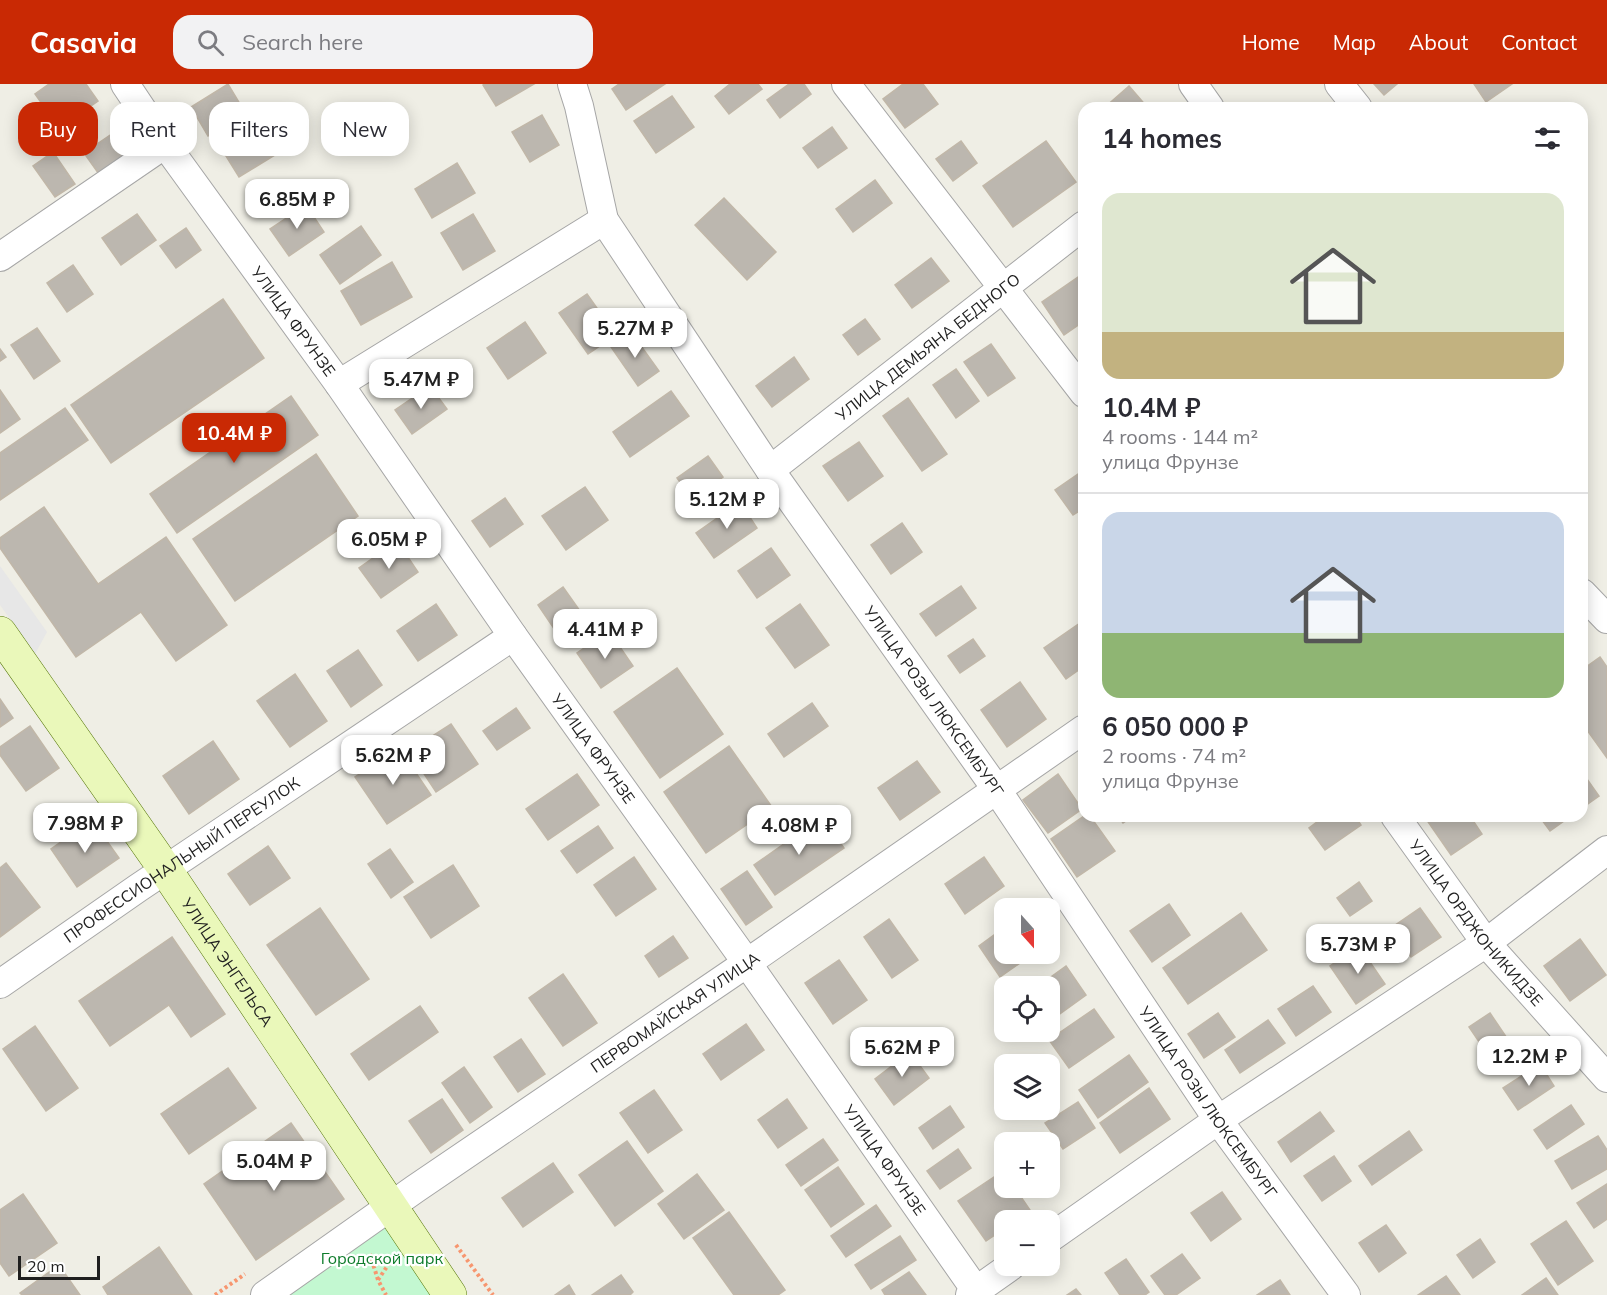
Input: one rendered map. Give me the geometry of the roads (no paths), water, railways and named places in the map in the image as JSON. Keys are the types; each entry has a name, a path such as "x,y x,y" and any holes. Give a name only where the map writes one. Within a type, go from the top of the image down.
{"main road":[{"name":"УЛИЦА ЭНГЕЛЬСА","path":"0,633 165,869 450,1295"}],"street":[{"name":"УЛИЦА ФРУНЗЕ","path":"125,84 137,102"},
{"name":"УЛИЦА РОЗЫ ЛЮКСЕМБУРГ","path":"572,84 604,220 770,470 997,790 1218,1120 1346,1295"},
{"path":"846,84 1078,385"},
{"path":"1193,84 1206,102"},
{"path":"1339,84 1353,102"},
{"path":"0,257 147,156"},
{"name":"УЛИЦА ФРУНЗЕ","path":"174,156 339,384 513,636 747,963 975,1294"},
{"path":"339,384 604,220"},
{"name":"УЛИЦА ДЕМЬЯНА БЕДНОГО","path":"770,470 1078,230"},
{"path":"1588,598 1607,619"},
{"name":"ПРОФЕССИОНАЛЬНЫЙ ПЕРЕУЛОК","path":"0,984 165,869 513,636"},
{"name":"ПЕРВОМАЙСКАЯ УЛИЦА","path":"265,1295 1078,733"},
{"name":"УЛИЦА ОРДЖОНИКИДЗЕ","path":"1399,822 1486,943 1607,1078"},
{"path":"1060,1231 1218,1120 1486,943 1607,850"},
{"path":"975,1294 998,1276"}],"park label":[{"name":"Городской парк","path":"382,1258"}]}
